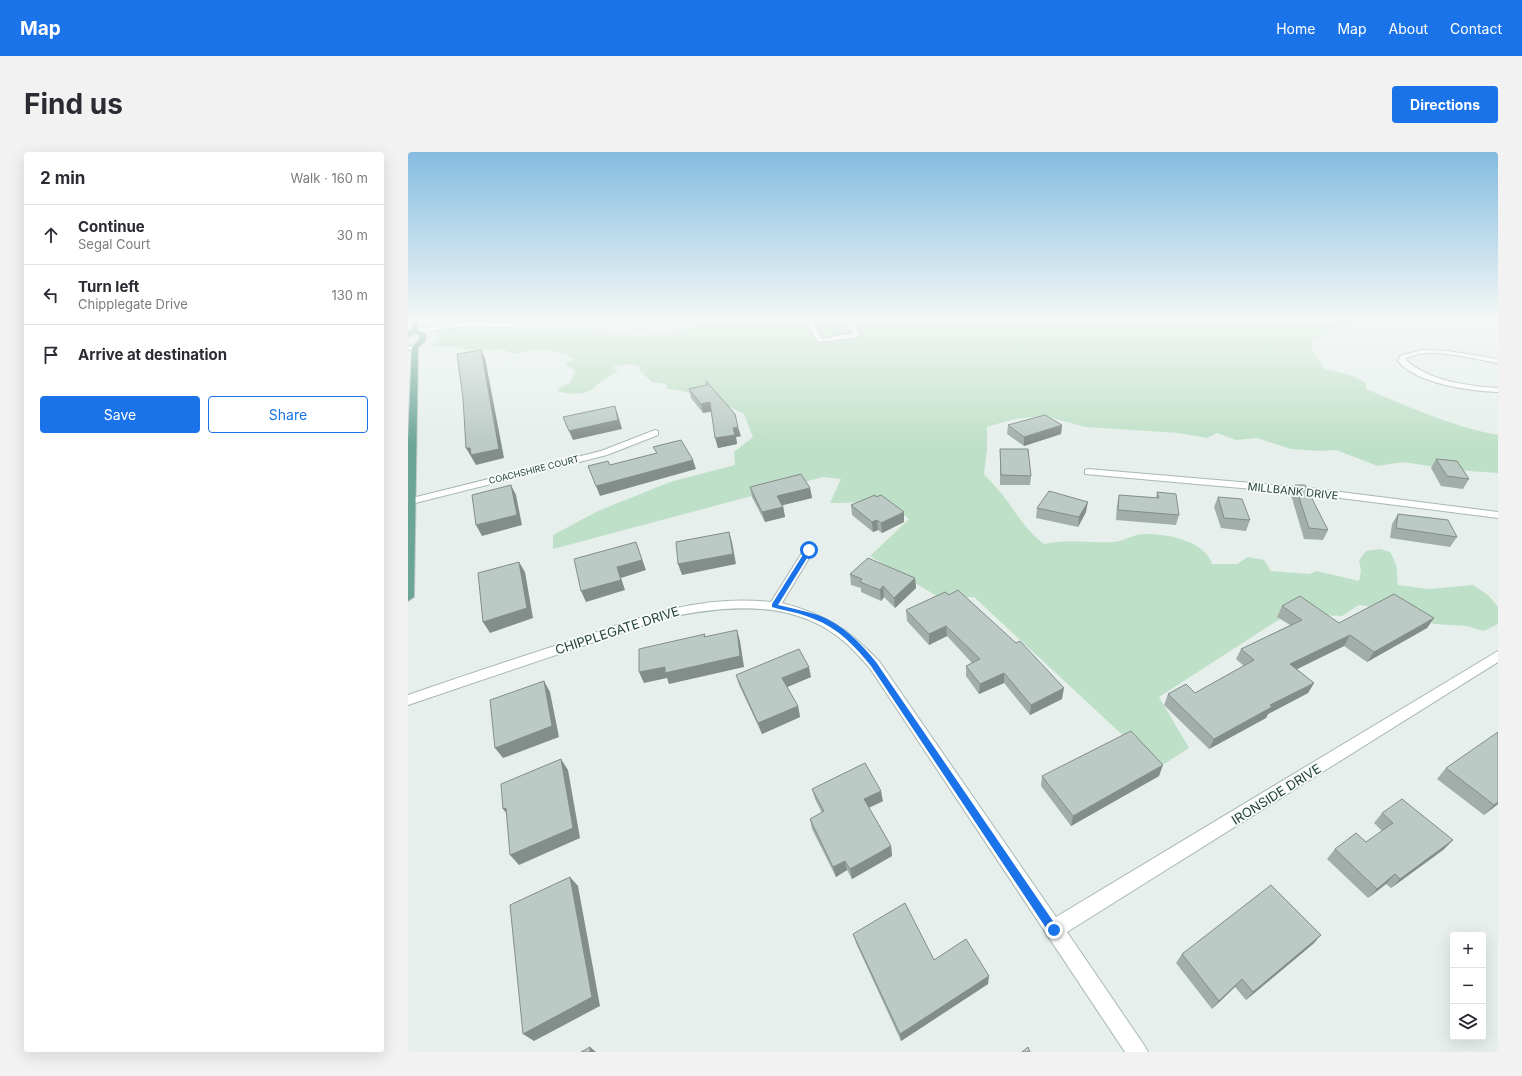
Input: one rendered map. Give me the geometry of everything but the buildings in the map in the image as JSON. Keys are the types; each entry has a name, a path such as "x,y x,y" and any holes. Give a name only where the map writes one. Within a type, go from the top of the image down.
{"main road":[{"path":"408,597 411,501 410,360"}],"street":[{"path":"1402,360 1412,369 1452,383 1478,389 1498,390"},
{"name":"COACHSHIRE COURT","path":"411,501 604,453 655,433"},
{"name":"MILLBANK DRIVE","path":"1088,472 1309,491 1498,516"},
{"path":"774,606 809,550"},
{"name":"CHIPPLEGATE DRIVE","path":"408,700 662,614 691,607 726,603 774,606 817,617 843,632 860,647 874,664 1137,1052"},
{"name":"IRONSIDE DRIVE","path":"1054,930 1498,656"}],"green space":[{"path":"572,360 1319,360 1324,369 1351,375 1366,383 1366,389 1398,403 1448,422 1498,435 1498,473 1455,470 1403,462 1378,466 1336,450 1321,451 1291,449 1257,438 1236,440 1217,433 1207,438 1179,433 1085,427 1045,416 1014,419 987,427 987,449 984,474 1028,530 1044,544 1070,541 1112,542 1120,541 1140,534 1163,535 1194,544 1202,549 1212,564 1237,564 1248,557 1264,560 1271,571 1309,574 1317,571 1359,581 1361,571 1359,560 1366,551 1380,549 1390,552 1393,557 1397,568 1398,585 1429,589 1473,585 1488,595 1498,607 1498,624 1484,631 1467,626 1434,624 1418,614 1359,605 1342,616 1321,615 1297,608 1159,697 1189,748 1158,768 974,597 940,598 870,556 909,519 887,502 830,503 841,479 823,477 553,549 553,535 598,511 670,482 735,465 734,452 753,437 744,414 706,397 666,389 667,384 652,382 639,370 641,367 634,365 627,364 613,367 618,370 584,393 571,394 557,391 559,388 570,383 575,370 566,366 567,362"}],"route":[{"path":"809,550 774,606 817,617 843,632 860,647 874,664 1054,930"}]}
